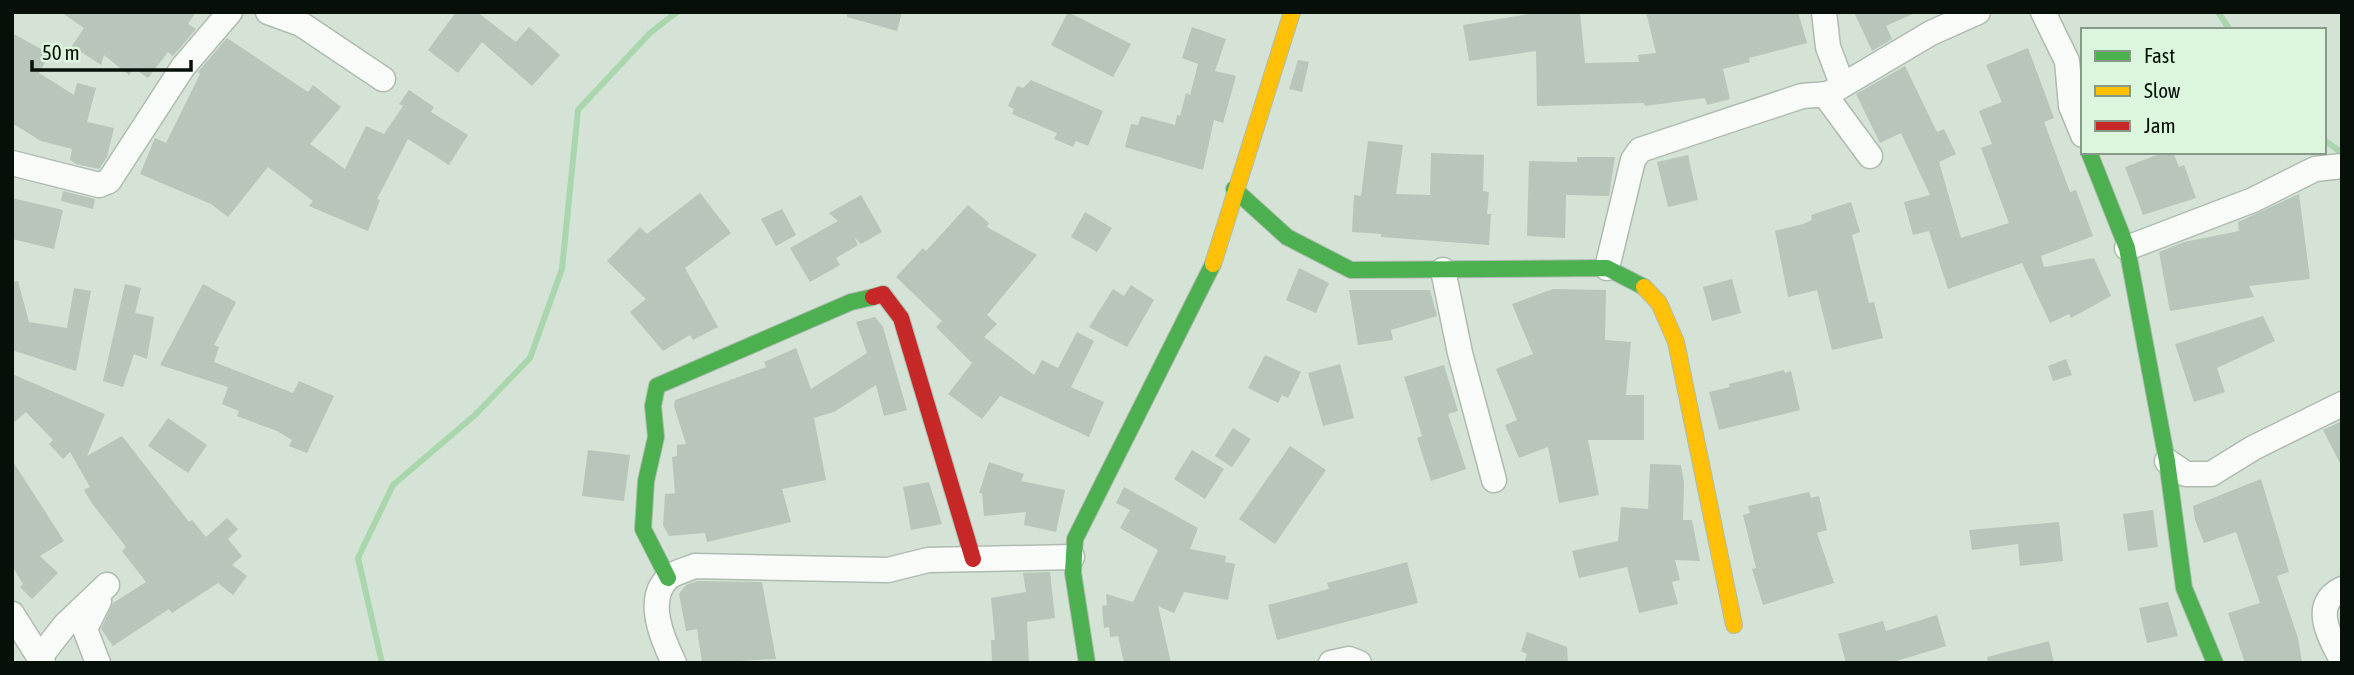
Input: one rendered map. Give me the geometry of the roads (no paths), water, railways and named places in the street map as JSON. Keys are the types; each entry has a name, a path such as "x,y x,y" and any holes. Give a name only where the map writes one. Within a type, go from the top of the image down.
{"street":[{"path":"12,163 99,185 109,181 183,67 230,12"},
{"path":"268,12 301,24 383,79"},
{"path":"1087,663 1072,557 1075,539 1212,268 1234,189 1292,12"},
{"path":"1824,12 1835,89 1870,156"},
{"path":"1607,268 1633,160 1640,150 1802,96 1835,89 1931,33 1978,12"},
{"path":"2043,12 2067,61 2071,106 2081,130"},
{"path":"2091,154 2127,248 2167,461 2184,588 2215,663"},
{"path":"2127,248 2253,200 2315,169 2342,166"},
{"path":"1234,189 1261,220 1319,258 1351,271 1607,268 1639,282 1659,299 1676,342 1734,625"},
{"path":"1443,270 1460,354 1494,480"},
{"path":"668,578 643,529 646,481 656,438 653,406 657,386 851,302 883,294 901,318 973,559"},
{"path":"2167,461 2186,474 2211,474 2253,448 2342,404"},
{"path":"674,663 660,633 658,598 668,578 695,566 888,570 928,561 1072,557"},
{"path":"12,614 42,660 65,625 107,585 85,629 98,663"},
{"path":"2342,589 2334,593 2326,605 2325,628 2342,660"},
{"path":"1331,663 1349,659 1359,663"}],"waterway":[{"path":"382,663 358,558 393,485 475,415 530,358 562,269 578,110 650,33 677,12"},
{"path":"2218,12 2229,28"},
{"path":"2326,141 2342,153"}]}
